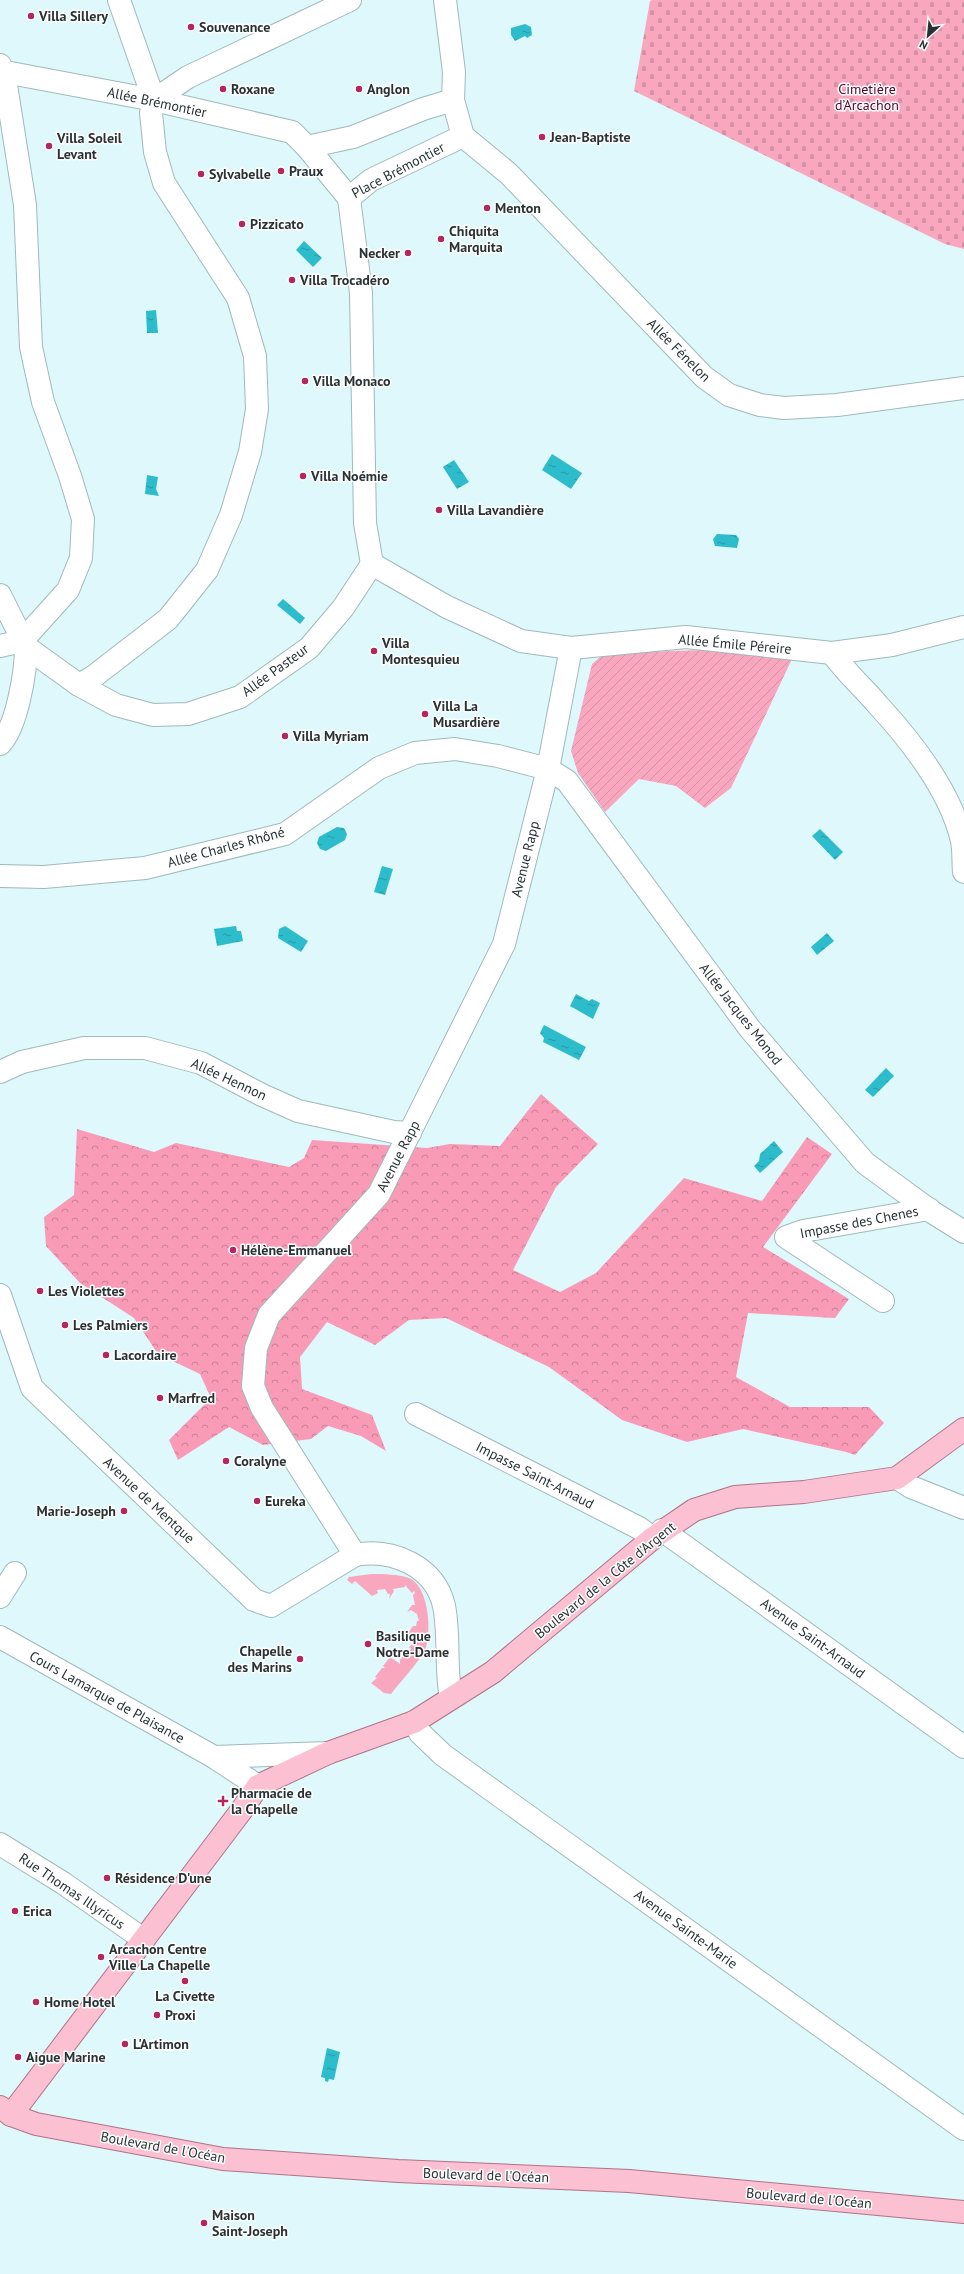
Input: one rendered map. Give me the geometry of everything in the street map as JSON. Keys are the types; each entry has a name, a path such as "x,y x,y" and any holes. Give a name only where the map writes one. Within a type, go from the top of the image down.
{"main road":[{"name":"Boulevard de la Côte d'Argent","path":"264,1783 328,1753 414,1722 493,1672 658,1534 694,1510 735,1497 804,1492 897,1478 964,1429"},
{"path":"6,2111 143,1940 264,1783"},
{"name":"Boulevard de l'Océan","path":"6,2111 36,2124 223,2159 398,2171 629,2181 964,2212"}],"street":[{"path":"79,685 93,677 168,618 207,570 231,515 250,452 257,409 255,356 238,298 164,183 155,152 151,114 154,100 119,0"},
{"path":"154,100 188,77 350,0"},
{"path":"445,0 454,72 453,100 463,136"},
{"path":"0,744 15,713 26,668 24,644 68,590 81,558 83,519 43,402 31,347 25,205 1,69"},
{"name":"Allée Brémontier","path":"1,69 154,100 292,132 307,147"},
{"path":"307,147 353,137 423,109 453,100"},
{"name":"Place Brémontier","path":"307,147 349,198 371,180 463,136"},
{"name":"Allée Fénelon","path":"463,136 472,145 510,174 704,377 729,394 760,405 784,408 837,405 964,388"},
{"path":"349,198 361,294 365,523 372,564"},
{"name":"Allée Pasteur","path":"0,595 24,644 79,685 116,705 153,715 188,714 240,697 309,648 343,608 372,564"},
{"name":"Allée Émile Péreire","path":"372,564 447,607 522,641 571,648 686,637 832,653 892,645 964,627"},
{"path":"0,646 24,644"},
{"name":"Avenue Rapp","path":"355,1555 262,1408 253,1386 256,1348 269,1315 379,1194 504,944 548,769 571,648"},
{"path":"832,653 847,674 878,704 911,744 944,795 962,842 964,872"},
{"name":"Allée Charles Rhôné","path":"0,876 44,877 145,868 286,834 379,768 415,753 455,749 498,756 548,769"},
{"name":"Allée Jacques Monod","path":"548,769 567,781 750,1029 865,1163 964,1232"},
{"name":"Allée Hennon","path":"0,1072 22,1062 84,1048 145,1048 201,1063 262,1095 298,1111 394,1132 410,1133"},
{"name":"Impasse des Chenes","path":"883,1301 786,1237 804,1231 929,1209"},
{"name":"Avenue de Mentque","path":"0,1295 32,1388 254,1600 271,1606 355,1555"},
{"name":"Impasse Saint-Arnaud","path":"416,1414 639,1528 658,1534"},
{"path":"897,1478 911,1487 964,1508"},
{"name":"Avenue Saint-Arnaud","path":"658,1534 964,1748"},
{"path":"355,1555 383,1553 403,1558 422,1570 436,1587 444,1606 451,1698"},
{"path":"0,1597 15,1573"},
{"name":"Cours Lamarque de Plaisance","path":"0,1637 214,1757 264,1783"},
{"name":"Avenue Sainte-Marie","path":"414,1722 420,1734 443,1755 964,2129"},
{"name":"Boulevard de la Côte d'Argent","path":"248,1756 328,1753"},
{"path":"214,1757 248,1756 264,1783"},
{"name":"Rue Thomas Illyricus","path":"0,1844 63,1883 143,1940"}],"green space":[{"name":"Cimetière d’Arcachon","path":"964,0 964,249 945,244 634,91 650,1"},
{"path":"706,650 777,652 792,659 731,788 705,808 676,786 639,779 605,812 578,773 571,751 592,664 605,653"},
{"path":"541,1094 598,1144 556,1187 513,1270 560,1292 596,1273 684,1178 762,1201 807,1137 832,1154 763,1247 849,1299 835,1318 748,1313 736,1377 790,1407 869,1407 884,1423 855,1455 743,1429 687,1442 622,1420 549,1367 446,1318 409,1320 375,1345 327,1322 300,1357 302,1389 372,1415 386,1451 361,1436 328,1426 311,1439 263,1445 229,1427 178,1460 169,1440 211,1398 200,1374 158,1354 134,1318 80,1283 46,1246 44,1217 74,1195 77,1129 154,1152 176,1143 289,1167 304,1158 312,1140 427,1148 450,1144 500,1146"},
{"path":"371,1574 397,1575 411,1579 417,1584 422,1592 427,1612 428,1633 425,1650 391,1694 384,1693 371,1683 377,1678 375,1677 382,1668 385,1668 383,1666 390,1657 400,1664 400,1660 403,1656 405,1657 411,1649 409,1647 415,1642 406,1636 413,1626 416,1626 417,1621 419,1621 417,1614 411,1610 407,1612 412,1605 415,1605 413,1595 415,1593 414,1591 412,1593 405,1585 405,1587 393,1589 394,1591 389,1599 390,1594 388,1594 385,1589 377,1590 378,1593 372,1596 355,1581 352,1584 347,1580 349,1577"}],"water":[{"path":"525,24 531,27 532,35 527,38 525,36 515,41 511,35 511,28"},
{"path":"304,241 322,258 313,267 296,250"},
{"path":"156,310 158,333 147,333 146,311"},
{"path":"552,454 582,473 571,489 542,470"},
{"path":"454,460 469,482 457,489 443,467"},
{"path":"147,475 158,477 156,489 159,496 145,494"},
{"path":"717,534 736,535 739,539 737,548 715,546 713,539"},
{"path":"283,599 305,618 300,624 277,605"},
{"path":"337,827 344,828 347,834 345,840 326,851 320,849 317,843 319,837"},
{"path":"820,829 843,852 835,860 812,836"},
{"path":"382,866 393,869 385,895 374,892"},
{"path":"236,926 237,931 241,931 243,941 217,946 214,929"},
{"path":"285,926 308,941 301,952 278,938 279,929"},
{"path":"827,933 834,941 817,955 811,947"},
{"path":"576,994 589,1001 592,999 600,1003 593,1019 570,1006"},
{"path":"544,1025 586,1047 579,1060 543,1042 544,1038 540,1033"},
{"path":"886,1068 894,1076 873,1097 865,1090"},
{"path":"774,1141 783,1152 760,1173 754,1166 759,1161 760,1154"},
{"path":"327,2048 340,2052 334,2080 329,2079 328,2082 325,2081 325,2078 321,2077"}],"place":[{"name":"Villa Sillery","path":"31,16"},
{"name":"Souvenance","path":"191,27"},
{"name":"Roxane","path":"223,89"},
{"name":"Anglon","path":"359,89"},
{"name":"Jean-Baptiste","path":"542,137"},
{"name":"Villa Soleil Levant","path":"49,146"},
{"name":"Praux","path":"281,171"},
{"name":"Sylvabelle","path":"201,174"},
{"name":"Menton","path":"487,208"},
{"name":"Pizzicato","path":"242,224"},
{"name":"Chiquita Marquita","path":"441,239"},
{"name":"Necker","path":"408,253"},
{"name":"Villa Trocadéro","path":"292,280"},
{"name":"Villa Monaco","path":"305,381"},
{"name":"Villa Noémie","path":"303,476"},
{"name":"Villa Lavandière","path":"439,510"},
{"name":"Villa Montesquieu","path":"374,651"},
{"name":"Villa La Musardière","path":"425,714"},
{"name":"Villa Myriam","path":"285,736"},
{"name":"Hélène-Emmanuel","path":"233,1250"},
{"name":"Les Violettes","path":"40,1291"},
{"name":"Les Palmiers","path":"65,1325"},
{"name":"Lacordaire","path":"106,1355"},
{"name":"Marfred","path":"160,1398"},
{"name":"Coralyne","path":"226,1461"},
{"name":"Eureka","path":"257,1501"},
{"name":"Marie-Joseph","path":"124,1511"},
{"name":"Basilique Notre-Dame","path":"368,1644"},
{"name":"Chapelle des Marins","path":"300,1659"},
{"name":"Pharmacie de la Chapelle","path":"223,1801"},
{"name":"Résidence D'une","path":"107,1878"},
{"name":"Erica","path":"15,1911"},
{"name":"Arcachon Centre Ville La Chapelle","path":"101,1957"},
{"name":"La Civette","path":"185,1981"},
{"name":"Home Hotel","path":"36,2002"},
{"name":"Proxi","path":"157,2015"},
{"name":"L'Artimon","path":"125,2044"},
{"name":"Aigue Marine","path":"18,2057"},
{"name":"Maison Saint-Joseph","path":"204,2223"}]}
